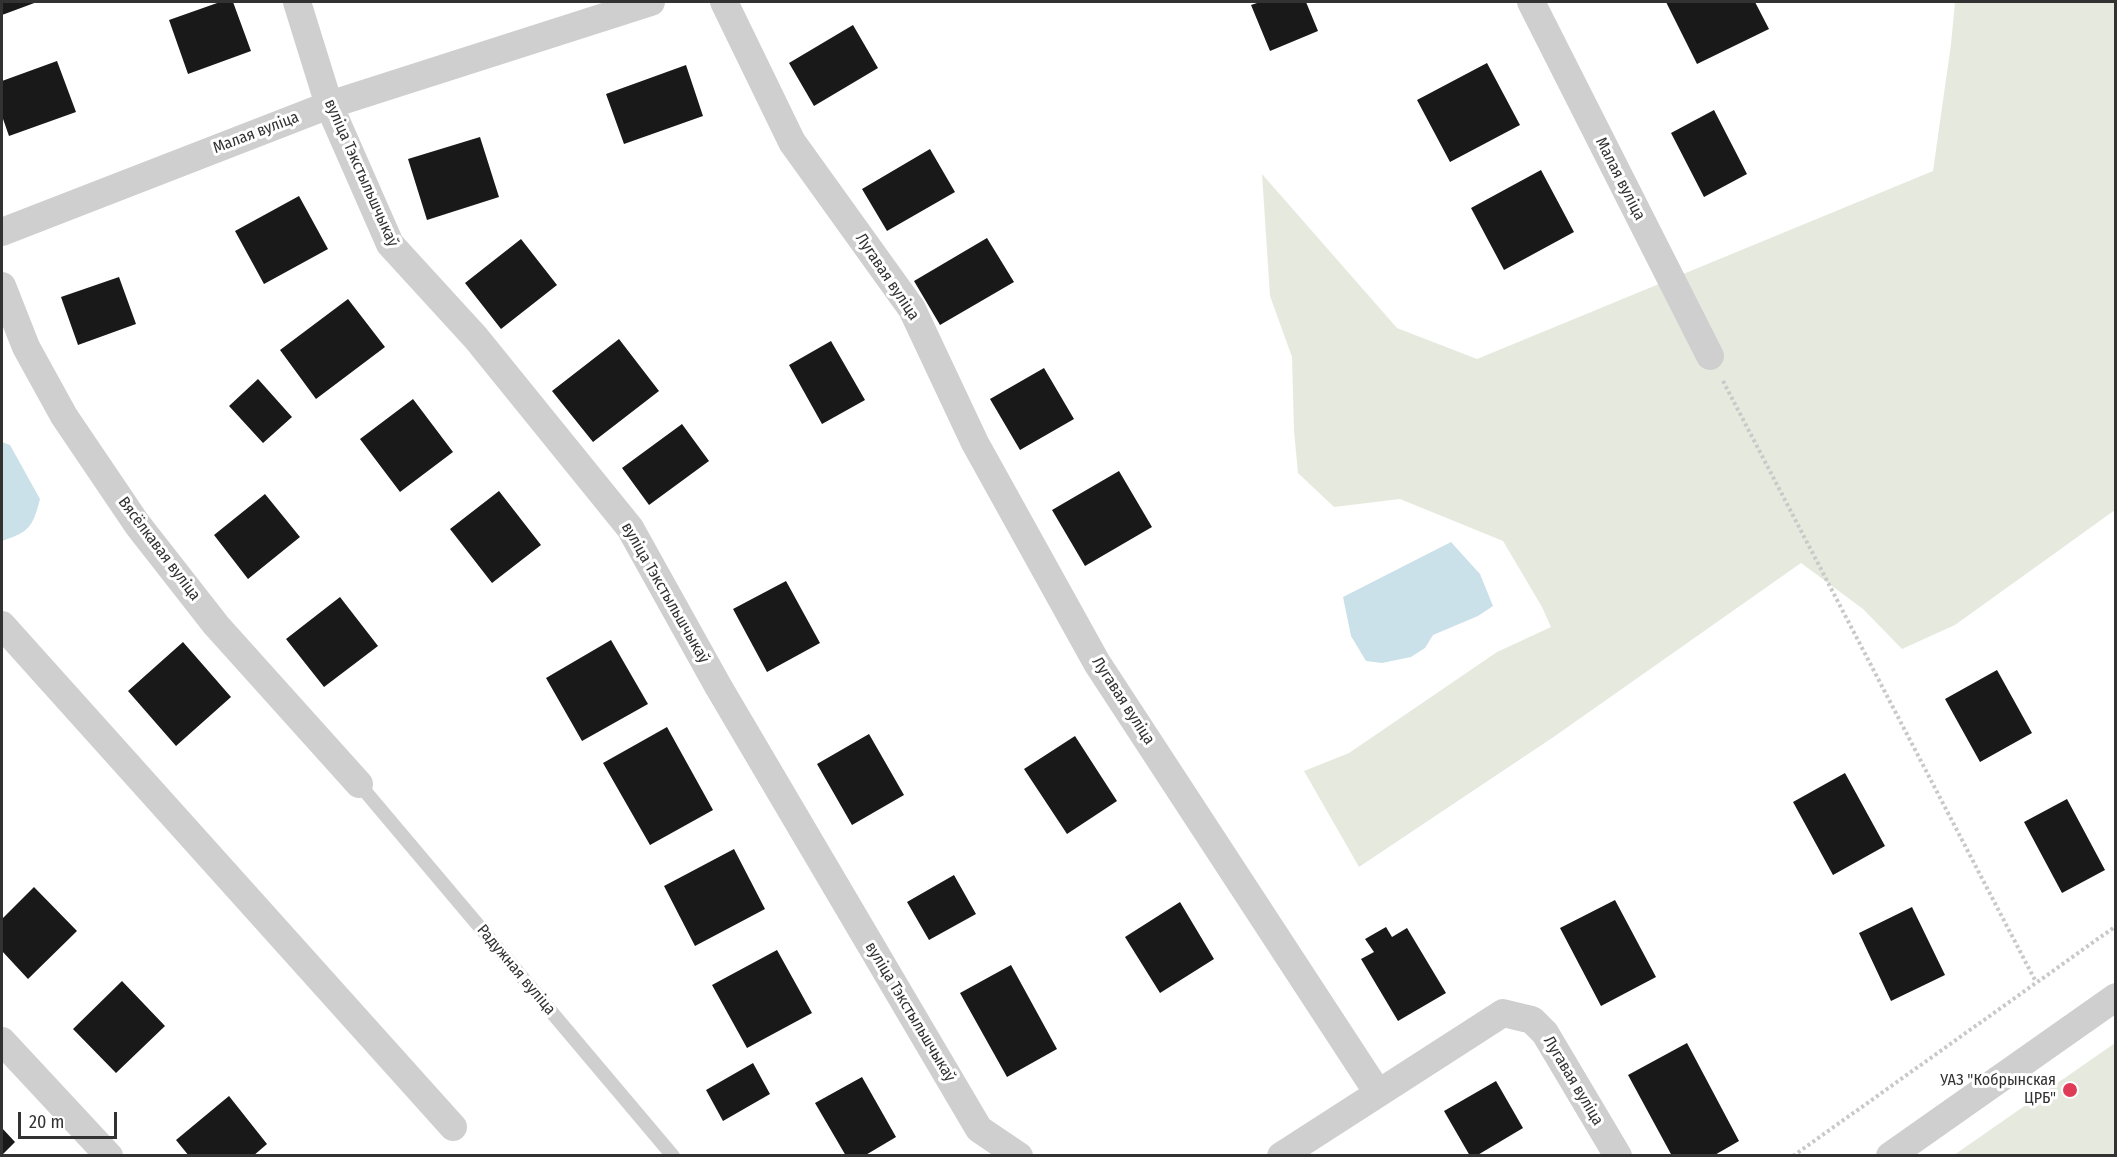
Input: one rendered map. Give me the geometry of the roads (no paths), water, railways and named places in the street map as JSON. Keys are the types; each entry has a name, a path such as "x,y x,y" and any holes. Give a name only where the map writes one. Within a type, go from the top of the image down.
{"street":[{"name":"вуліца Тэкстыльшчыкаў","path":"297,2 329,105 390,244 476,338 630,528 718,686 979,1129 1004,1152"},
{"name":"Малая вуліца","path":"2,232 329,105 651,2"},
{"name":"Лугавая вуліца","path":"724,2 792,142 912,309 975,443 1097,663 1378,1093 1503,1013 1532,1020 1545,1033 1618,1155"},
{"name":"Малая вуліца","path":"1531,2 1710,356"},
{"name":"Вясёлкавая вуліца","path":"2,286 26,347 64,416 137,524 216,625 359,784"},
{"path":"2,625 453,1127"},
{"path":"1890,1155 2115,997"},
{"path":"2,1041 109,1155"},
{"path":"1281,1155 1378,1093"}],"lane":[{"name":"Радужная вуліца","path":"359,784 673,1155"}],"water":[{"path":"2,442 10,445 40,499 29,527 18,535 2,541"},
{"path":"1451,542 1480,574 1493,606 1478,616 1433,635 1425,648 1411,657 1382,663 1366,661 1351,636 1343,597"}],"place":[{"name":"УАЗ \"Кобрынская ЦРБ\"","path":"2070,1090"}]}
